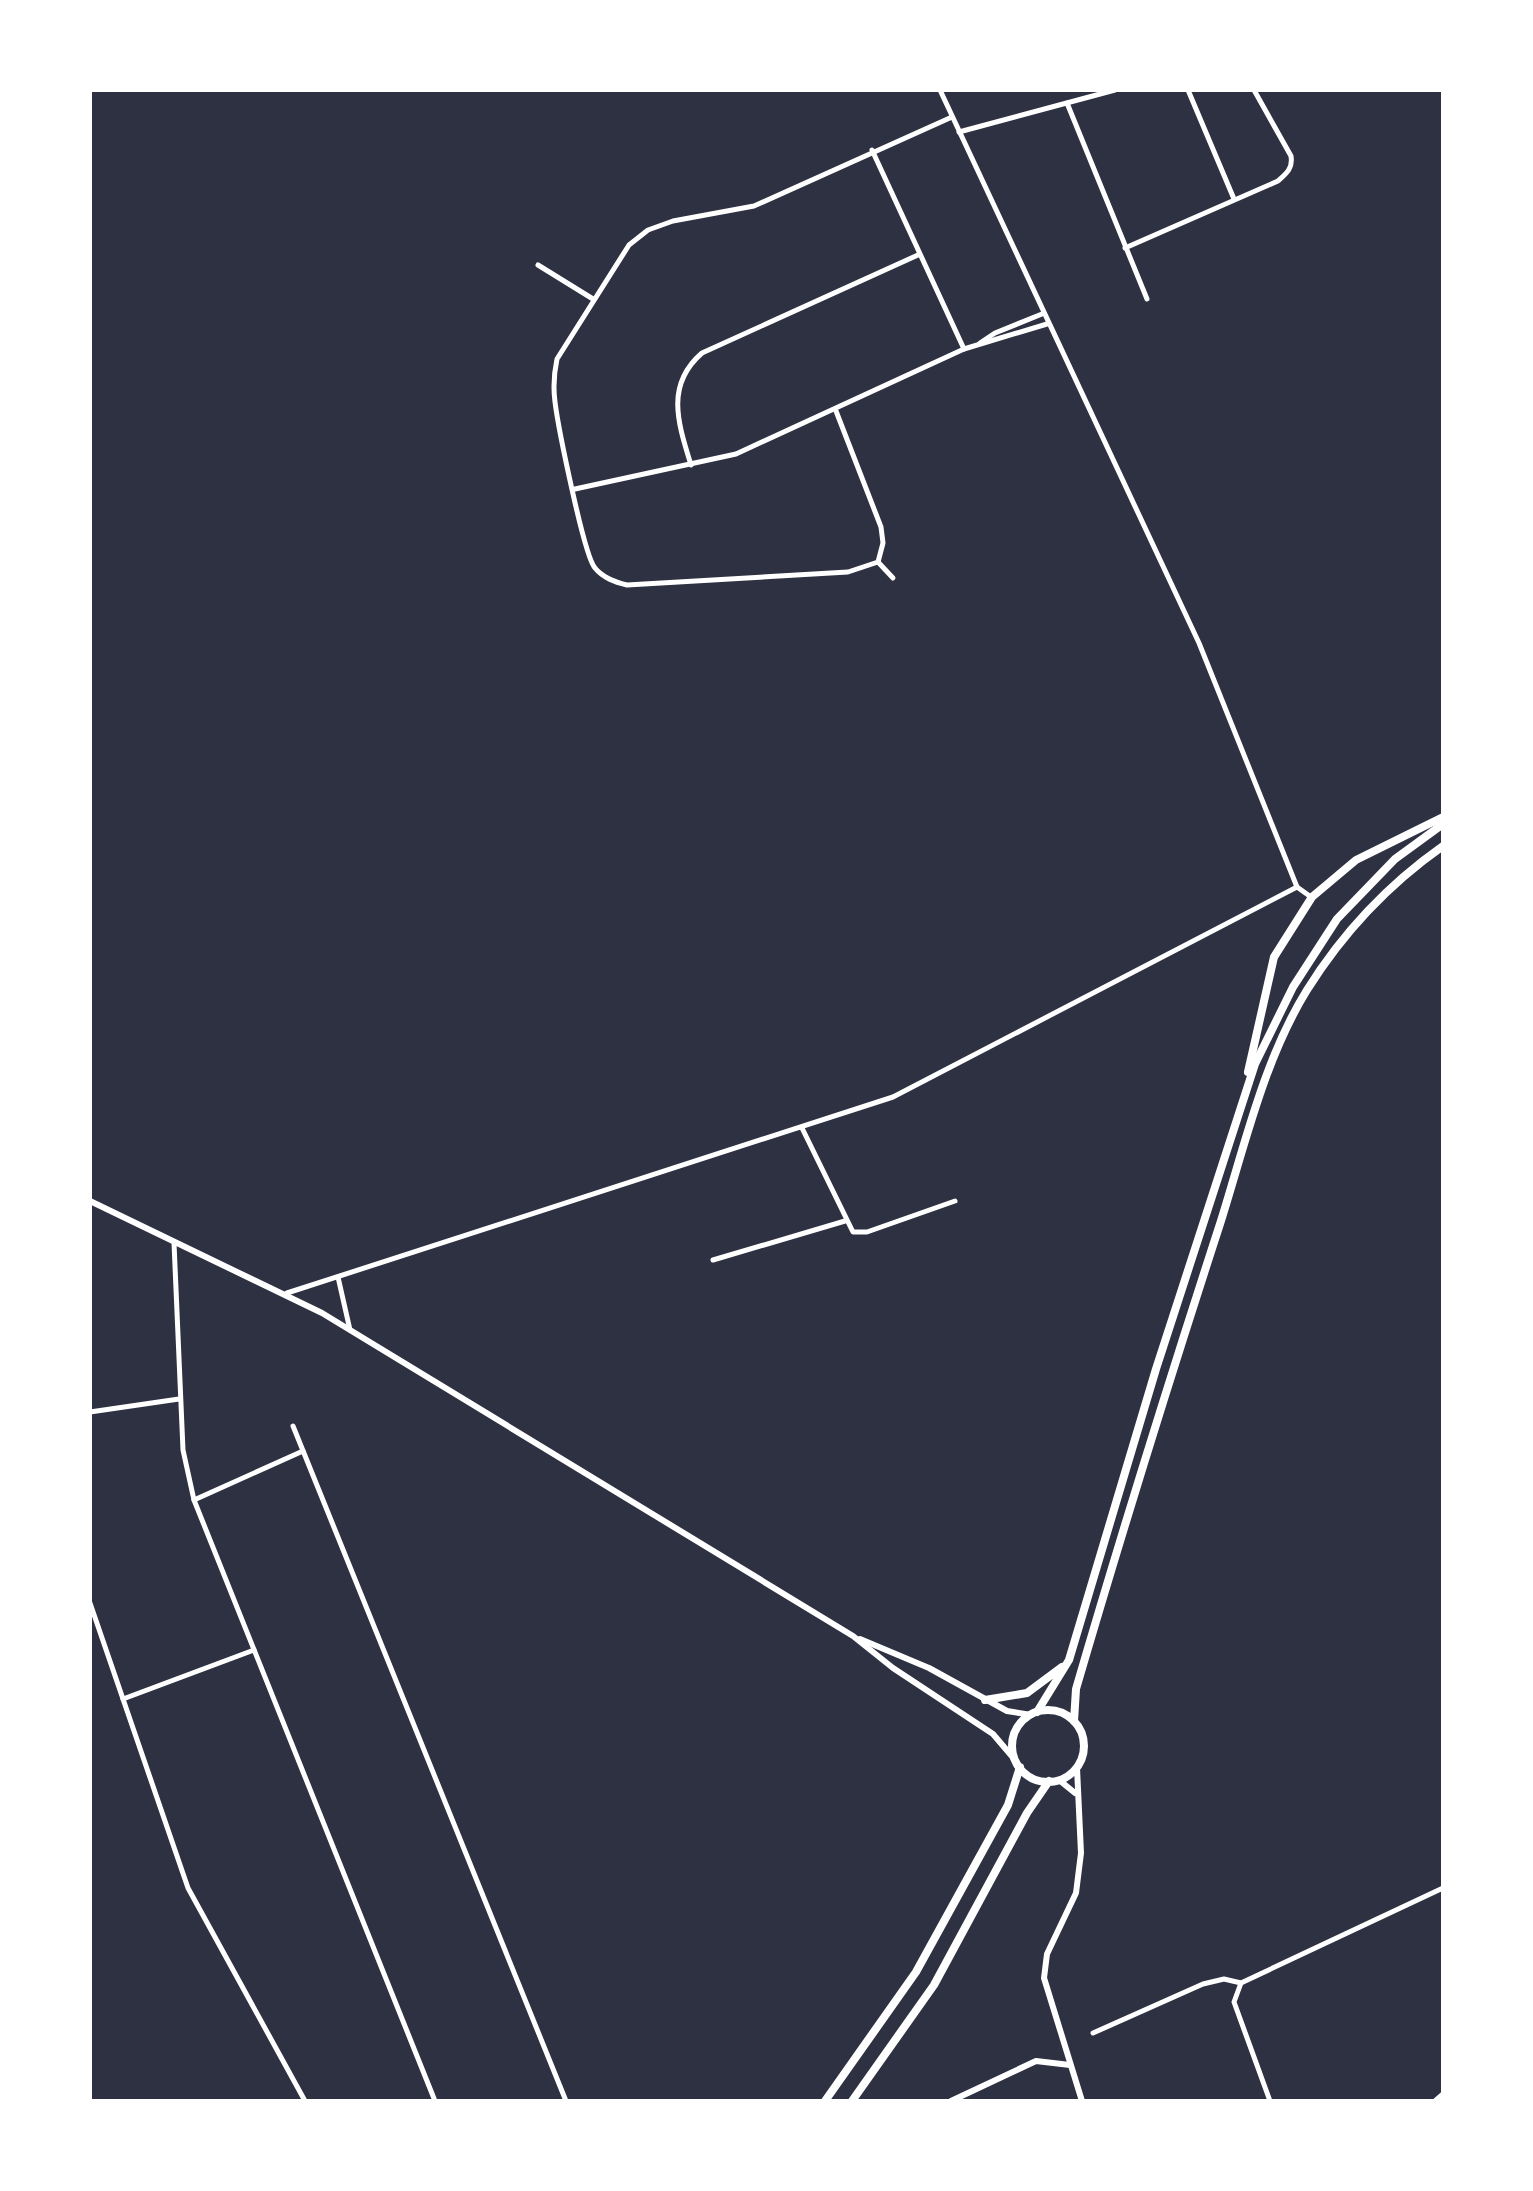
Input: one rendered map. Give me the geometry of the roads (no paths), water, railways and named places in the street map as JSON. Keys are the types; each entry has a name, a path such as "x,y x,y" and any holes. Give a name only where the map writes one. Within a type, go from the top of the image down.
{"highway":[{"path":"825,2101 916,1972 1008,1805 1018,1764 1014,1735 1034,1713 1069,1660 1248,1081 1274,957 1312,897 1356,860 1443,817"},
{"path":"1248,1081 1293,987 1337,919 1395,859 1443,824"},
{"path":"1018,1764 1034,1779 1049,1781 1059,1780 1077,1768 1084,1745 1074,1721 1076,1689 1189,1320 1265,1082 1285,1033 1306,993 1347,935 1405,875 1443,846"},
{"path":"985,1700 1027,1693 1045,1683 1069,1660"},
{"path":"1034,1713 1057,1711 1074,1721"},
{"path":"852,2101 934,1985 1027,1813 1049,1781"}],"main road":[{"path":"90,1201 174,1243 287,1293 350,1330 853,1636 893,1668 993,1734 1018,1764"},
{"path":"853,1636 929,1668 1013,1713 1034,1713"},
{"path":"1077,1768 1075,1793 1081,1853 1076,1893 1047,1954 1044,1978 1082,2101"},
{"path":"1059,1780 1075,1793"},
{"path":"951,2101 1036,2061 1070,2065"}],"street":[{"path":"940,90 1042,314 1199,643 1297,887 1312,897"},
{"path":"959,132 1115,90"},
{"path":"1188,90 1234,199"},
{"path":"1125,248 1278,181 1292,164 1254,90"},
{"path":"1067,103 1147,299"},
{"path":"878,562 848,572 627,585 613,581 594,567 584,544 555,401 554,374 557,359 593,299 629,245 648,230 673,221 754,206 872,150 952,117"},
{"path":"872,150 964,349"},
{"path":"691,465 681,432 678,401 688,366 702,353 918,255"},
{"path":"538,265 593,299"},
{"path":"575,489 746,451 979,344 995,333 1042,314"},
{"path":"979,344 987,345 1047,324"},
{"path":"836,411 881,527 883,543 878,562"},
{"path":"878,562 893,578"},
{"path":"287,1293 802,1128 925,1083 1297,887"},
{"path":"802,1128 853,1232 867,1232 955,1201"},
{"path":"713,1260 845,1221"},
{"path":"174,1243 179,1399 183,1450 194,1500 435,2101"},
{"path":"338,1277 350,1330"},
{"path":"90,1412 179,1399"},
{"path":"293,1426 566,2101"},
{"path":"194,1500 303,1451"},
{"path":"90,1603 188,1888 305,2101"},
{"path":"90,1631 99,1628"},
{"path":"123,1699 254,1650"},
{"path":"1093,2033 1203,1984 1224,1979 1241,1983 1443,1888"},
{"path":"1241,1983 1234,2002 1270,2101"},
{"path":"1435,2101 1443,2094"}]}
